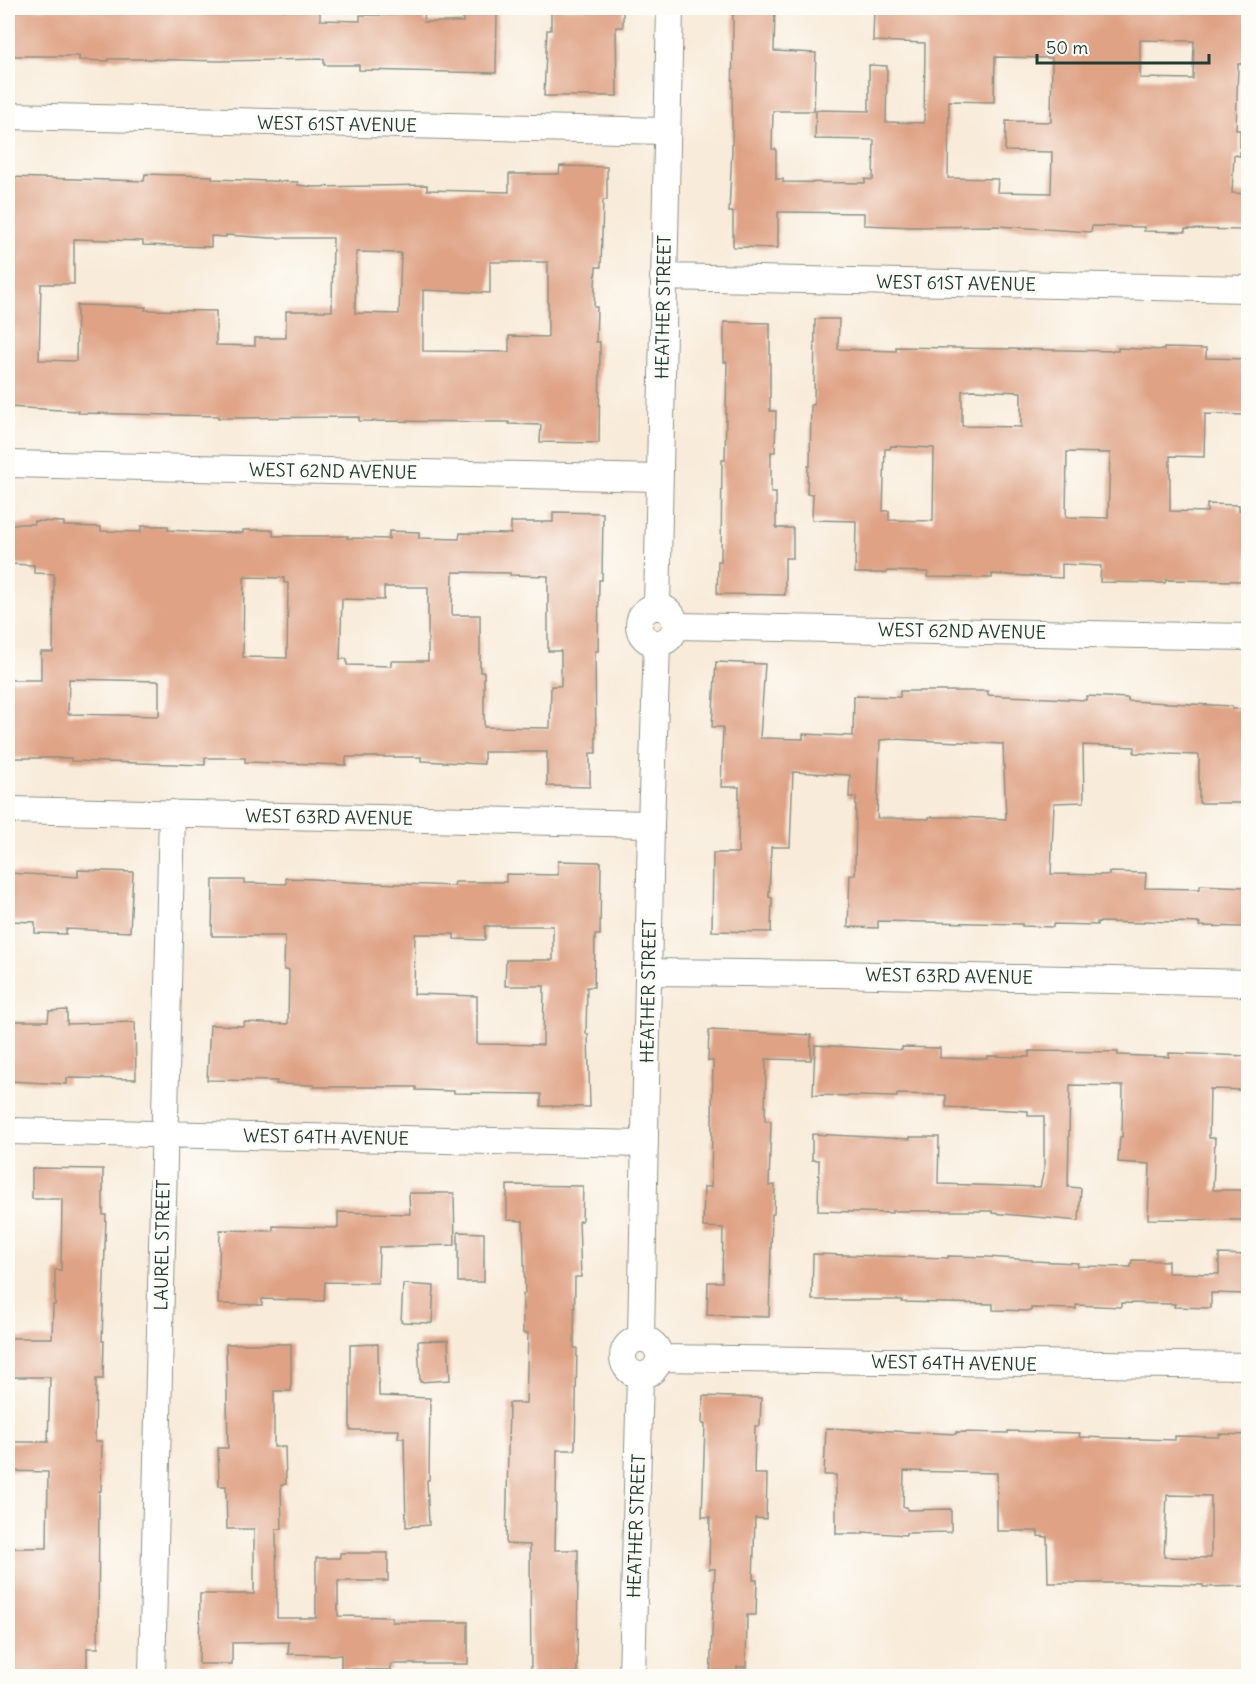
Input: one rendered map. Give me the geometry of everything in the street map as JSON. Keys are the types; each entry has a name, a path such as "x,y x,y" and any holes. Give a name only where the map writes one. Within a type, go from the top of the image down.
{"street":[{"name":"HEATHER STREET","path":"657,606 670,8"},
{"name":"WEST 61ST AVENUE","path":"8,116 666,131"},
{"name":"WEST 61ST AVENUE","path":"663,277 1248,289"},
{"name":"WEST 62ND AVENUE","path":"8,464 659,478"},
{"path":"657,606 668,610 673,615 676,626 668,640 657,644 651,643 642,636 638,625 639,619 646,610 657,606"},
{"name":"WEST 62ND AVENUE","path":"676,626 1248,637"},
{"name":"HEATHER STREET","path":"641,1338 651,824 657,644"},
{"name":"WEST 63RD AVENUE","path":"8,810 651,824"},
{"name":"LAUREL STREET","path":"152,1677 172,813"},
{"name":"WEST 63RD AVENUE","path":"649,972 1248,983"},
{"name":"WEST 64TH AVENUE","path":"8,1131 645,1144"},
{"path":"641,1338 652,1342 659,1358 655,1368 645,1375 640,1375 628,1370 622,1360 622,1353 629,1342 641,1338"},
{"name":"WEST 64TH AVENUE","path":"659,1358 1248,1366"},
{"name":"HEATHER STREET","path":"632,1677 640,1375"}],"building":[{"path":"14,8 115,10 115,8 145,8 144,11 185,12 185,8 284,8 284,10 320,11 320,20 360,21 360,15 395,15 395,8 425,8 424,22 463,22 463,10 497,10 496,73 359,70 359,65 324,65 324,59 217,61 108,59 108,61 79,60 79,56 8,56 8,18 14,18"},
{"path":"551,8 623,8 623,27 616,27 617,96 544,96 547,30 551,30"},
{"path":"733,8 775,8 774,51 816,53 814,111 773,111 772,149 776,149 776,179 783,179 783,182 865,183 865,179 873,180 874,140 815,139 816,110 869,111 869,65 887,66 886,122 924,123 925,43 873,41 874,8 1248,8 1248,64 1238,64 1236,130 1240,130 1240,156 1234,155 1232,193 1248,194 1248,230 1144,231 1144,227 1092,226 1091,232 996,226 913,227 864,225 864,213 778,212 778,248 733,247 733,212 729,212","holes":["1140,40 1194,41 1193,79 1140,78","995,57 1052,58 1051,122 1006,121 1005,151 1052,152 1051,193 997,192 998,179 948,178 949,101 994,102"]},
{"path":"560,166 607,167 607,200 603,200 601,267 596,267 594,307 597,307 596,342 600,342 599,443 540,442 541,425 509,424 509,422 359,421 359,417 218,418 218,416 78,413 78,411 8,407 10,305 14,305 15,239 8,239 8,177 144,181 145,174 212,176 212,179 298,182 298,185 313,187 427,185 427,190 509,192 509,174 559,174","holes":["226,235 333,238 332,311 286,311 286,338 255,338 255,346 216,345 216,311 145,310 146,307 77,305 76,361 39,360 41,284 74,284 74,239 143,241 143,245 211,247 211,236 226,237","356,252 401,253 399,314 355,313","490,262 548,262 548,337 509,336 509,352 423,351 423,290 490,293"]},
{"path":"815,319 839,319 838,349 896,351 896,347 1118,351 1118,348 1206,349 1206,358 1248,359 1248,415 1205,414 1204,457 1170,456 1170,511 1207,512 1207,504 1239,505 1239,510 1248,510 1248,581 1100,582 1101,566 1062,564 1062,578 992,574 992,578 927,577 928,572 887,571 887,573 855,573 856,521 812,520 813,494 807,494 811,405 814,405","holes":["962,391 1021,392 1021,427 962,426","891,446 934,448 933,521 889,520 889,511 883,511 885,449 890,449","1067,452 1110,453 1108,518 1066,517"]},
{"path":"724,322 770,323 770,411 776,411 775,452 771,452 771,493 776,493 776,528 793,528 793,558 785,558 785,595 717,594 718,561 721,561 722,460 725,460 727,362 724,362"},
{"path":"553,512 603,513 598,651 595,651 596,753 590,753 590,787 547,786 547,752 484,752 484,764 421,761 421,757 346,757 346,765 245,762 245,758 205,758 205,765 71,761 71,758 8,758 8,680 41,680 41,652 53,652 54,574 34,573 34,565 8,564 8,524 34,524 34,521 64,522 64,526 101,527 101,531 141,532 141,526 168,526 168,530 203,532 243,533 243,530 273,530 273,536 348,536 347,538 389,539 389,531 419,532 419,538 459,539 460,533 511,534 511,522 553,522","holes":["453,572 548,576 548,651 561,651 561,686 551,686 550,728 484,727 484,672 480,672 480,615 452,615","244,577 284,578 284,583 288,583 287,658 243,657","384,587 428,587 428,661 391,661 391,666 347,665 347,659 340,659 342,599 384,600","69,679 159,681 159,716 68,714"]},
{"path":"716,662 765,664 760,738 803,739 803,734 853,736 854,696 900,697 900,691 988,691 988,695 1086,700 1086,696 1128,698 1128,701 1232,706 1232,709 1248,709 1248,803 1199,803 1199,755 1134,753 1135,747 1083,745 1084,802 1054,803 1051,874 1146,873 1145,888 1200,889 1200,885 1246,887 1245,927 1144,921 1144,923 1097,922 1097,925 1053,924 1053,927 1022,926 1022,924 878,921 878,928 848,927 850,875 855,875 856,797 849,797 850,775 793,772 790,847 771,847 769,897 772,898 771,932 712,931 713,853 738,853 739,787 721,787 723,727 712,727","holes":["880,740 1003,744 1006,819 877,818"]},
{"path":"558,861 601,862 600,935 595,935 594,987 587,987 586,1034 588,1034 590,1107 541,1106 541,1094 454,1093 454,1091 416,1090 416,1087 314,1087 314,1085 276,1084 277,1081 207,1080 210,1025 244,1026 244,1022 288,1024 289,970 284,970 285,936 212,936 213,880 286,884 286,878 454,886 455,882 506,882 506,874 558,875","holes":["485,926 553,926 553,960 506,960 505,986 544,986 543,1045 477,1044 477,996 414,994 415,934 454,934 454,939 485,940"]},
{"path":"78,870 133,872 130,932 66,929 66,934 35,933 35,922 8,921 8,873 78,877"},
{"path":"67,1010 67,1024 135,1022 136,1079 67,1078 67,1084 8,1081 8,1021 48,1021 49,1011"},
{"path":"709,1030 811,1035 811,1060 766,1059 765,1121 771,1121 769,1186 775,1185 769,1317 707,1315 708,1282 722,1282 723,1228 703,1227 704,1187 711,1187 713,1061 708,1061"},
{"path":"815,1045 902,1050 902,1047 940,1048 940,1058 1029,1057 1029,1051 1118,1052 1118,1055 1169,1057 1169,1053 1248,1056 1248,1090 1210,1089 1209,1138 1215,1138 1213,1190 1248,1190 1248,1220 1148,1219 1150,1164 1118,1162 1120,1137 1122,1137 1123,1086 1070,1085 1068,1187 1081,1188 1079,1221 992,1213 992,1211 892,1211 892,1213 818,1211 819,1160 812,1160 812,1134 910,1139 910,1137 939,1137 938,1184 1040,1187 1044,1170 1044,1116 1028,1116 1028,1111 946,1107 946,1095 897,1094 897,1097 813,1095"},
{"path":"32,1168 103,1169 103,1215 106,1215 103,1379 96,1379 95,1441 102,1441 101,1491 99,1491 98,1648 87,1648 87,1677 8,1677 8,1548 47,1548 48,1472 8,1471 8,1442 48,1442 50,1377 8,1377 8,1338 52,1338 55,1270 61,1270 62,1199 32,1199"},
{"path":"507,1185 583,1186 582,1221 579,1221 581,1277 575,1277 574,1348 577,1348 575,1450 557,1450 555,1550 578,1550 577,1677 531,1677 530,1545 506,1544 509,1403 526,1403 528,1333 523,1333 523,1294 525,1294 523,1221 507,1220"},
{"path":"409,1193 454,1193 455,1245 379,1247 378,1283 325,1282 324,1301 262,1299 262,1305 218,1304 220,1230 273,1231 273,1226 338,1228 338,1212 410,1214"},
{"path":"458,1232 484,1233 484,1282 458,1282"},
{"path":"813,1254 987,1257 1078,1263 1077,1266 1131,1267 1132,1260 1168,1261 1168,1273 1219,1274 1219,1254 1248,1255 1248,1294 1211,1293 1211,1308 1174,1307 1175,1304 1121,1303 1121,1307 1076,1305 1076,1309 1031,1308 1031,1311 993,1310 993,1304 902,1302 902,1300 812,1300"},
{"path":"403,1284 434,1286 432,1323 401,1322"},
{"path":"448,1340 450,1380 420,1382 418,1341"},
{"path":"226,1344 291,1344 291,1391 274,1391 274,1447 285,1447 286,1484 281,1485 282,1529 276,1529 277,1618 316,1618 316,1558 340,1558 340,1553 388,1553 388,1581 338,1581 338,1616 392,1617 392,1622 468,1622 468,1664 391,1664 391,1670 341,1669 341,1655 288,1654 289,1642 232,1643 232,1664 199,1664 200,1594 254,1594 254,1529 227,1529 226,1486 219,1486 218,1448 228,1448"},
{"path":"378,1344 379,1396 430,1398 429,1480 427,1480 429,1525 406,1527 404,1438 398,1438 399,1430 350,1430 350,1345"},
{"path":"703,1396 761,1398 760,1426 755,1426 754,1474 767,1474 766,1519 755,1518 753,1580 757,1580 756,1615 747,1615 746,1667 737,1667 737,1677 710,1677 715,1569 709,1569 710,1517 702,1517 705,1424 702,1424"},
{"path":"826,1428 956,1434 956,1432 1008,1433 1008,1431 1080,1433 1079,1437 1175,1440 1175,1436 1248,1435 1248,1586 1048,1583 1047,1537 1038,1536 1038,1531 997,1531 997,1473 904,1471 903,1507 907,1507 907,1510 951,1509 951,1532 906,1533 906,1535 863,1532 863,1534 836,1534 836,1475 824,1475","holes":["1167,1495 1211,1496 1211,1558 1164,1557"]}]}
